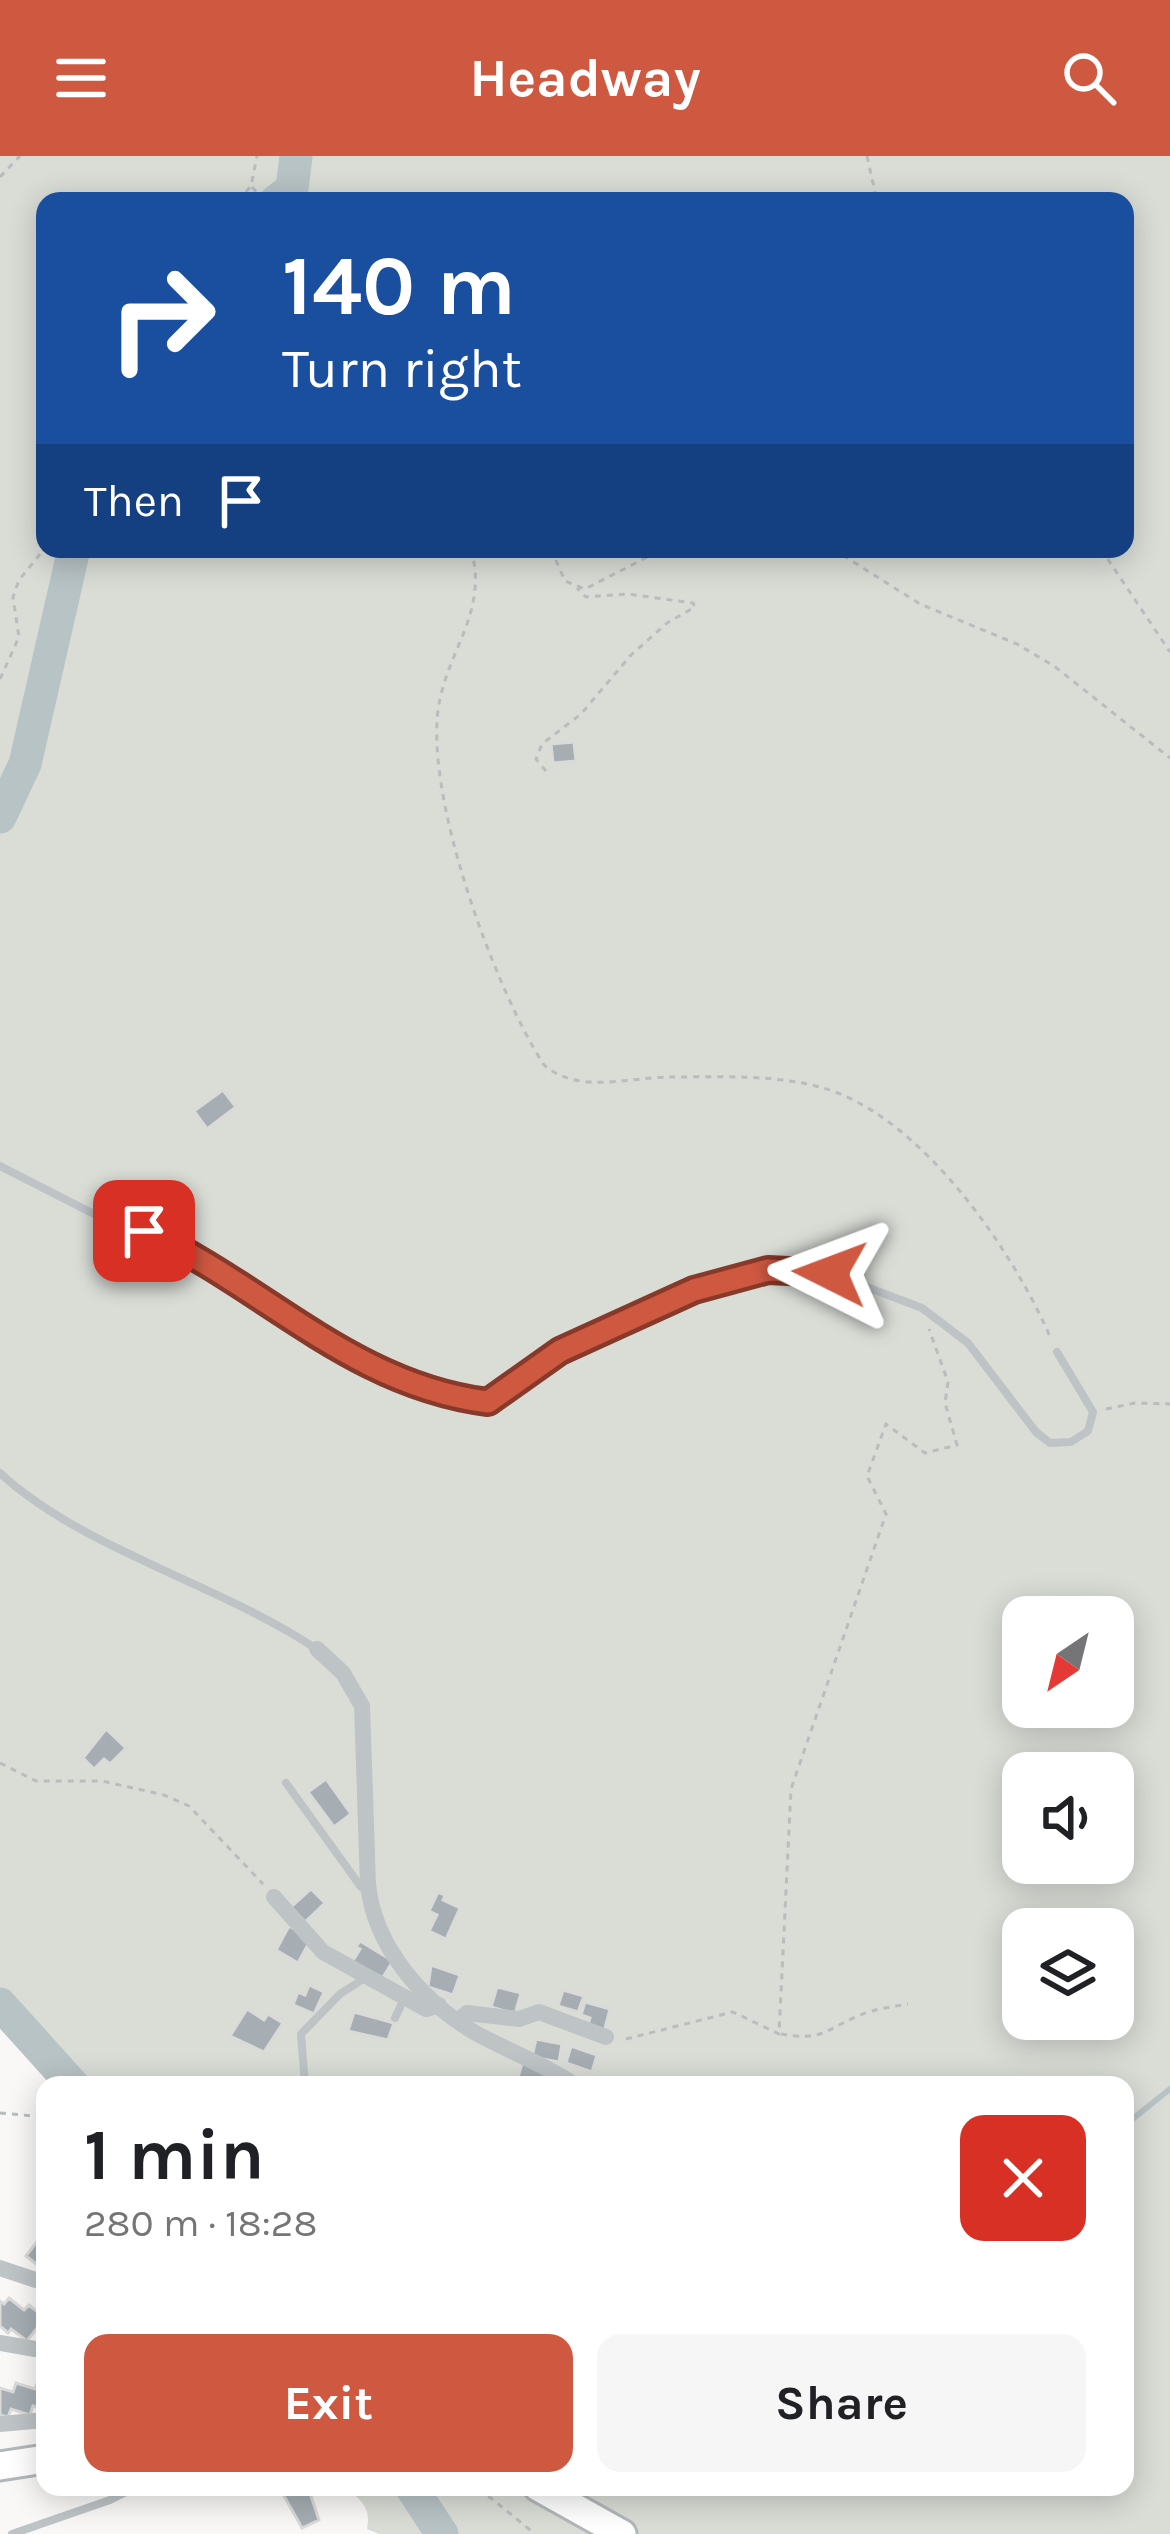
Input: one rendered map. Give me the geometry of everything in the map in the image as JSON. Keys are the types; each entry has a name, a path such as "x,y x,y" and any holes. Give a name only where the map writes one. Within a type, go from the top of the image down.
{"main road":[{"path":"0,2466 36,2460"},
{"path":"554,2496 622,2534"}],"street":[{"path":"316,1649 343,1672 362,1706 369,1889 381,1935 411,1978 458,2021 558,2076"},
{"path":"274,1897 323,1952 404,2000 426,2009 439,2005"},
{"path":"458,2021 467,2013 519,2019 539,2012 606,2037"},
{"path":"0,2268 36,2280"},
{"path":"0,2343 35,2348"},
{"path":"0,2424 36,2421"}],"lane":[{"path":"0,1166 94,1214 175,1245 359,1361 469,1400 488,1402 560,1351 694,1290 768,1270 830,1273 922,1308 984,1360 1036,1432 1050,1443 1071,1442 1088,1431 1093,1412 1057,1352"},
{"path":"0,1473 48,1510 249,1609 316,1649"},
{"path":"286,1783 329,1848 361,1887 369,1889"},
{"path":"304,2076 302,2034 340,1994 366,1978"},
{"path":"394,2018 404,2000"},
{"path":"11,2534 118,2496"}],"path":[{"path":"0,176 20,156"},
{"path":"246,192 256,156"},
{"path":"867,156 875,192"},
{"path":"251,186 257,192"},
{"path":"0,679 19,637 13,597 19,580 37,558"},
{"path":"472,558 474,592 466,634 440,695 441,779 472,906 494,965 544,1065 558,1077 596,1083 667,1077 777,1080 820,1087 853,1099 932,1160 985,1225 1026,1285 1057,1352"},
{"path":"546,771 536,759 542,745 581,714 641,645 695,607 692,602 628,594 586,597 565,581 555,558"},
{"path":"577,588 597,586 647,558"},
{"path":"847,558 920,604 1017,644 1054,666 1170,758"},
{"path":"1107,558 1170,652"},
{"path":"779,2034 791,1789 886,1514 867,1476 886,1424 925,1454 957,1445 945,1403 948,1382 922,1308"},
{"path":"1093,1412 1135,1403 1170,1404"},
{"path":"0,1763 36,1781 102,1780 164,1795 190,1807 274,1897"},
{"path":"606,2037 634,2040 734,2012 779,2034 809,2039 824,2036 855,2017 908,2004"},
{"path":"0,2113 36,2116"},
{"path":"486,2496 535,2534"}],"shaded area":[{"path":"0,156 1170,156 1170,2534 435,2534 416,2496 1134,2496 1134,2076 64,2076 0,2011"},
{"path":"356,2496 408,2496 427,2534 379,2534 367,2529"}],"building":[{"path":"574,742 576,761 553,763 551,744"},
{"path":"223,1090 236,1107 207,1129 194,1111"},
{"path":"106,1729 126,1748 110,1764 104,1759 94,1769 83,1758"},
{"path":"326,1779 351,1814 334,1827 308,1792"},
{"path":"311,1889 325,1903 305,1922 291,1907"},
{"path":"438,1892 460,1908 446,1939 429,1931 437,1915 429,1911"},
{"path":"289,1926 311,1939 298,1963 276,1950"},
{"path":"360,1941 393,1961 380,1982 351,1964"},
{"path":"431,1965 460,1975 453,1995 428,1987"},
{"path":"309,1985 324,1992 314,2014 293,2005 298,1992 305,1995"},
{"path":"497,1987 521,1993 515,2014 491,2007"},
{"path":"563,1990 584,1996 578,2012 558,2006"},
{"path":"585,2002 610,2009 604,2032 587,2027 590,2018 581,2015"},
{"path":"247,2009 264,2020 268,2014 283,2023 264,2052 230,2036"},
{"path":"354,2012 394,2023 388,2040 348,2031"},
{"path":"536,2039 562,2044 559,2062 532,2057"},
{"path":"571,2046 597,2055 592,2072 566,2063"},
{"path":"522,2063 551,2071 550,2076 518,2076"},
{"path":"36,2243 36,2264 26,2256"},
{"path":"9,2298 24,2310 29,2305 36,2311 36,2330 27,2341 0,2326 0,2301 4,2304"},
{"path":"16,2383 35,2389 36,2407 30,2415 11,2409 8,2417 0,2415 0,2388 13,2392"},
{"path":"284,2496 311,2496 319,2520 302,2528"}],"waterway":[{"path":"288,192 296,156"},
{"path":"0,817 25,764 72,558"},
{"path":"0,2004 65,2076"},
{"path":"1134,2118 1170,2089"},
{"path":"417,2496 442,2534"}],"route":[{"path":"144,1231 175,1245 359,1361 442,1392 488,1402 560,1351 694,1290 768,1270 830,1273"}]}
